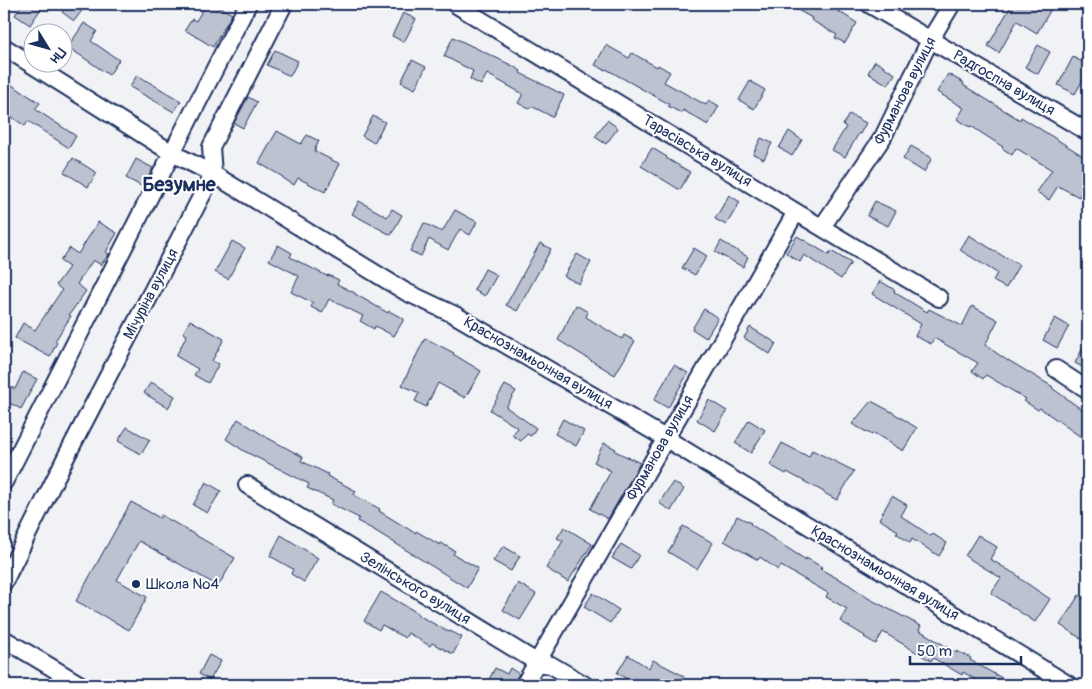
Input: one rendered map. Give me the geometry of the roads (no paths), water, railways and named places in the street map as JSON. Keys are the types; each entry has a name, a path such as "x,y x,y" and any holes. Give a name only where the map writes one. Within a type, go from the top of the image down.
{"street":[{"path":"4,482 248,4"},
{"path":"213,174 211,147 284,4"},
{"name":"Тарасівська вулиця","path":"455,4 939,298"},
{"name":"Радгоспна вулиця","path":"869,4 1088,132"},
{"name":"Фурманова вулиця","path":"822,227 883,137 930,40 952,4"},
{"name":"Краснознамьонная вулиця","path":"4,47 172,152 213,174 406,292 455,315 665,438 1069,685"},
{"name":"Мічуріна вулиця","path":"4,582 66,457 213,174"},
{"name":"Фурманова вулиця","path":"524,685 796,212"},
{"path":"1056,369 1088,390"},
{"name":"Зелінського вулиця","path":"247,485 538,663 551,664 586,685"},
{"path":"4,639 81,685"}],"place":[{"name":"Школа №4","path":"136,584"}],"district":[{"name":"Безумне","path":"179,184"}]}
